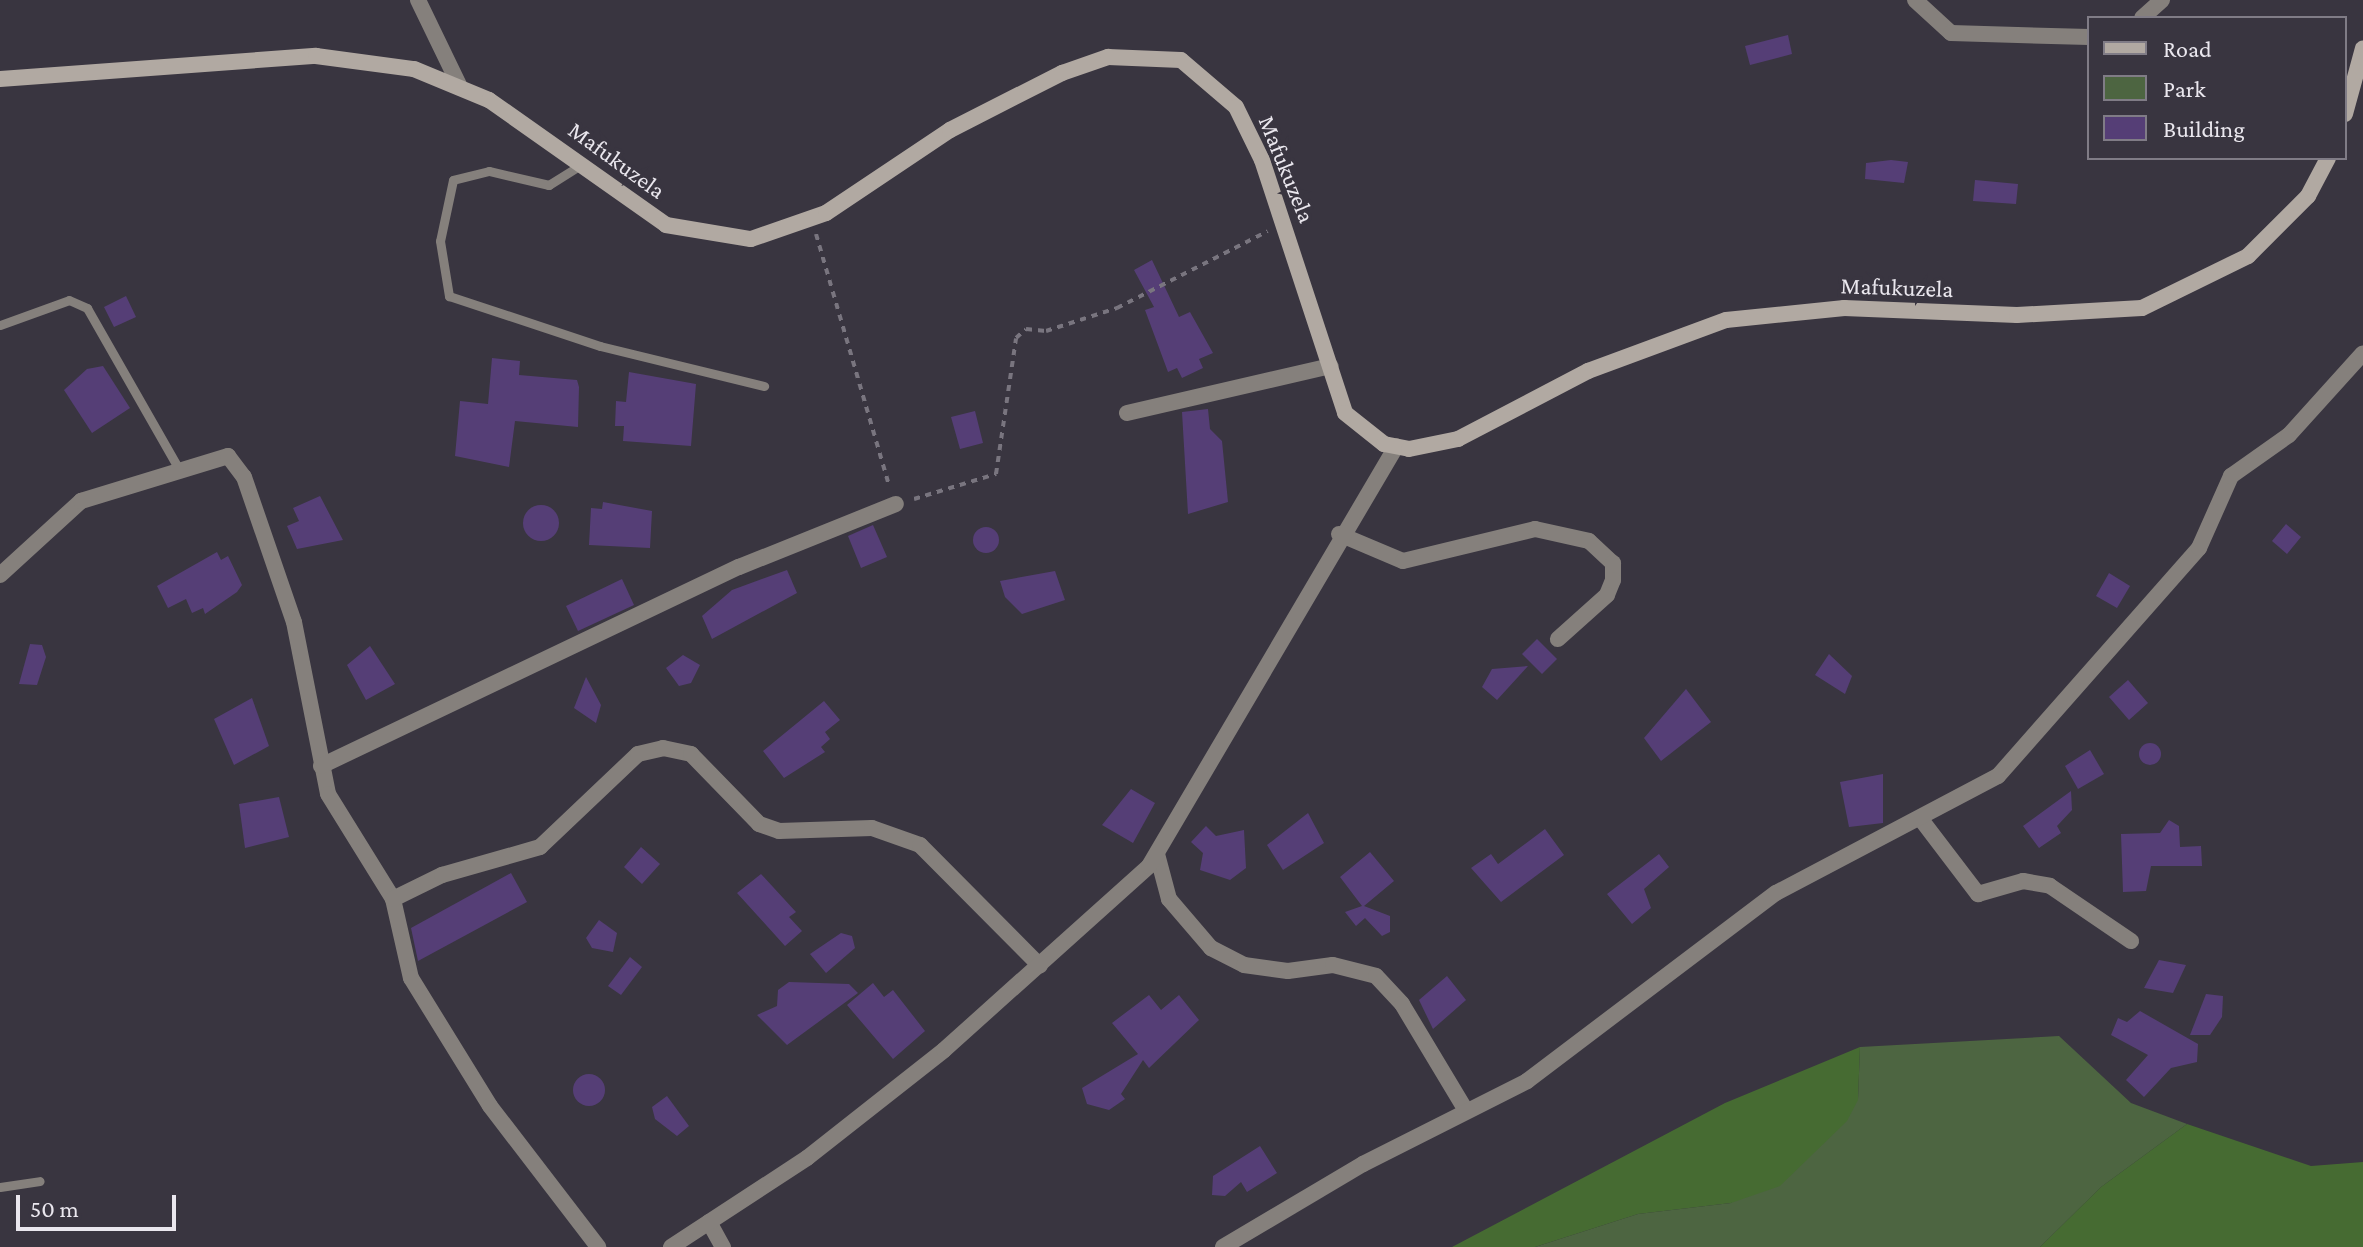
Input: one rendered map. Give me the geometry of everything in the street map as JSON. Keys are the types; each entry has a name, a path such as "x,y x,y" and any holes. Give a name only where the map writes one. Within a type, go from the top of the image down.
{"main road":[{"path":"2347,107 2363,48"},
{"name":"Mafukuzela","path":"0,79 316,56 414,69 459,85 579,166 620,199 694,234 751,239 812,220 1020,91 1108,57 1145,55 1181,60 1216,83 1262,160 1345,413 1361,430 1396,446 1430,449 1458,439 1588,371 1726,320 1844,308 2100,315 2142,308 2248,256 2308,196 2327,160"}],"street":[{"path":"418,0 459,85"},
{"path":"1915,0 1951,33 2087,37"},
{"path":"2144,16 2162,0"},
{"path":"1223,1247 1465,1109 1527,1081 1776,893 1920,818 1973,795 2029,746 2199,548 2231,476 2289,435 2363,353"},
{"path":"1127,413 1331,366"},
{"path":"671,1247 807,1158 1040,966 1157,854 1339,534 1396,446"},
{"path":"0,575 81,501 228,456 244,477 294,622 328,794 393,899 411,978 441,1032 598,1247"},
{"path":"321,766 739,567 896,504"},
{"path":"1339,534 1403,561 1535,529 1589,541 1613,563 1613,580 1607,595 1558,639"},
{"path":"393,899 442,875 540,847 638,754 663,748 691,754 759,824 779,831 872,828 920,845 1040,966"},
{"path":"1920,818 1978,894 2023,881 2050,886 2131,941"},
{"path":"1157,854 1169,899 1211,948 1244,965 1333,965 1376,976 1402,1004 1465,1109"},
{"path":"709,1222 723,1247"}],"lane":[{"path":"579,166 549,185 489,171 453,180 440,241 449,296 600,346 764,386"},
{"path":"0,325 69,300 87,308 180,472"},
{"path":"0,1187 40,1181"}],"path":[{"path":"812,220 896,504 996,474 1016,338 1026,329 1046,331 1117,308 1285,224"}],"green space":[{"path":"2059,1036 2131,1103 2187,1124 2101,1187 2040,1247 1535,1247 1638,1214 1731,1203 1858,1099 1860,1047"},
{"path":"1860,1047 1858,1100 1847,1121 1780,1186 1731,1203 1638,1214 1535,1247 1452,1247 1725,1103"},
{"path":"2187,1124 2311,1166 2363,1162 2363,1247 2040,1247 2101,1187"}],"building":[{"path":"1788,35 1792,54 1750,65 1745,46"},
{"path":"1891,160 1908,162 1904,183 1865,179 1866,163"},
{"path":"1975,180 2018,184 2016,204 1973,201"},
{"path":"1152,260 1179,317 1190,312 1213,353 1199,359 1203,368 1182,378 1177,368 1168,372 1145,310 1154,307 1134,270"},
{"path":"126,296 136,317 114,327 104,307"},
{"path":"492,358 520,361 519,375 577,380 579,387 578,427 515,421 509,467 455,456 460,401 488,404"},
{"path":"103,366 130,408 92,433 64,390 87,369"},
{"path":"629,372 696,384 691,446 623,441 624,426 615,426 616,401 626,402"},
{"path":"1208,409 1210,429 1222,441 1228,502 1188,514 1182,412"},
{"path":"975,411 983,443 960,449 951,417"},
{"path":"320,496 343,540 297,549 287,526 299,521 293,508"},
{"path":"603,502 652,511 650,548 589,545 591,508 602,509"},
{"path":"541,505 554,510 559,523 554,536 541,541 528,536 523,523 528,510"},
{"path":"2286,524 2301,537 2287,554 2272,541"},
{"path":"873,525 887,557 861,568 848,536"},
{"path":"986,527 995,531 999,540 995,549 986,553 977,549 973,540 977,531"},
{"path":"217,552 221,560 228,556 242,585 237,592 205,614 203,608 192,613 186,599 168,608 157,586"},
{"path":"787,570 797,593 712,639 702,616 732,590"},
{"path":"1055,571 1065,600 1022,614 1005,597 1000,581"},
{"path":"2109,573 2130,586 2117,608 2096,596"},
{"path":"622,579 634,605 578,631 566,606"},
{"path":"1537,639 1557,659 1542,674 1522,654"},
{"path":"30,644 42,645 46,657 37,685 19,684"},
{"path":"370,646 395,684 366,700 347,665"},
{"path":"1829,654 1852,676 1845,694 1815,675"},
{"path":"683,655 700,665 691,683 679,686 666,668"},
{"path":"1528,666 1497,700 1482,687 1492,669"},
{"path":"586,677 601,705 596,723 574,708"},
{"path":"2128,680 2148,703 2129,720 2109,697"},
{"path":"1686,689 1711,722 1661,761 1644,738"},
{"path":"252,698 269,746 234,765 214,719"},
{"path":"824,701 840,720 825,732 830,739 821,747 825,752 784,778 763,751"},
{"path":"2150,743 2158,746 2161,754 2158,762 2150,765 2142,762 2139,754 2142,746"},
{"path":"2090,750 2104,774 2078,789 2065,766"},
{"path":"1883,774 1883,823 1849,827 1840,782"},
{"path":"1131,789 1155,803 1133,843 1102,825"},
{"path":"2071,791 2072,810 2057,826 2061,833 2039,848 2023,826"},
{"path":"279,797 289,837 245,848 239,804"},
{"path":"1308,813 1324,843 1283,870 1267,845"},
{"path":"2169,820 2179,826 2180,847 2201,846 2202,866 2151,866 2146,891 2123,892 2121,834 2160,833"},
{"path":"1206,826 1216,836 1244,830 1246,868 1230,880 1200,870 1203,853 1191,842"},
{"path":"1545,829 1564,855 1501,902 1471,868 1491,854 1498,864"},
{"path":"641,847 660,864 642,884 624,867"},
{"path":"1370,852 1394,881 1364,906 1390,916 1390,932 1382,936 1365,918 1356,926 1345,912 1362,906 1340,877"},
{"path":"1659,854 1669,867 1644,889 1651,908 1632,924 1607,894"},
{"path":"511,873 527,902 418,961 411,928"},
{"path":"761,874 796,912 789,917 802,931 785,946 737,893"},
{"path":"599,920 617,933 613,952 592,948 586,938"},
{"path":"841,933 852,936 855,948 826,973 810,954"},
{"path":"630,957 642,967 621,995 608,986"},
{"path":"2159,960 2186,965 2173,993 2144,988"},
{"path":"1447,976 1466,1000 1433,1029 1419,1000"},
{"path":"789,982 849,984 858,993 787,1045 757,1015 777,1006 778,990"},
{"path":"873,983 884,997 893,990 925,1031 893,1059 847,1005"},
{"path":"2206,994 2223,996 2222,1017 2210,1035 2190,1035"},
{"path":"1149,995 1161,1010 1179,995 1199,1020 1149,1068 1143,1060 1121,1094 1125,1099 1109,1110 1087,1104 1082,1088 1138,1054 1112,1023"},
{"path":"2140,1011 2198,1044 2197,1062 2171,1068 2144,1097 2126,1080 2148,1055 2111,1035 2118,1018 2127,1022"},
{"path":"589,1074 601,1078 605,1090 601,1102 589,1106 577,1102 573,1090 577,1078"},
{"path":"667,1096 689,1126 677,1136 655,1119 652,1107"},
{"path":"1260,1146 1277,1173 1247,1192 1241,1182 1225,1196 1212,1195 1213,1176"}]}
